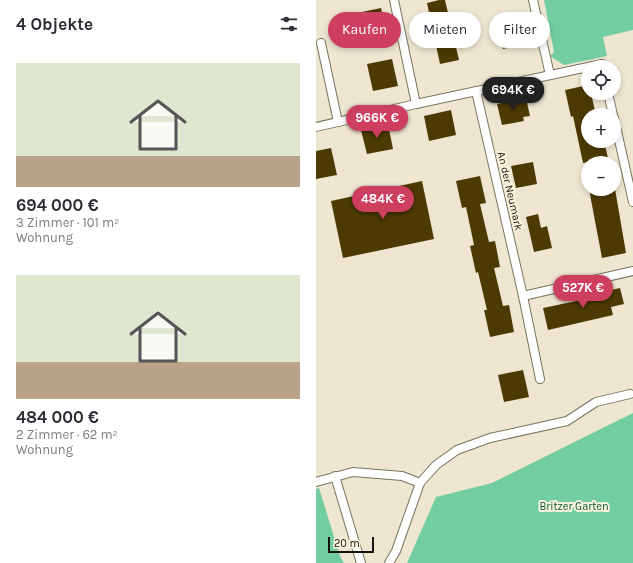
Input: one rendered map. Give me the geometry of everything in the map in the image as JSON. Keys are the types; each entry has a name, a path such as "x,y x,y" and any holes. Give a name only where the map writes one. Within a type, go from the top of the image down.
{"lane":[{"path":"394,0 416,104"},
{"path":"533,0 550,75"},
{"path":"321,43 338,122"},
{"path":"316,127 581,68"},
{"name":"An der Neumark","path":"476,91 523,296 540,379"},
{"path":"621,148 633,202"},
{"path":"523,296 633,271"},
{"path":"389,563 396,551 420,483 436,465 457,450 490,438 567,421 596,402 630,394"},
{"path":"316,482 353,472 402,476 420,483"},
{"path":"335,476 361,563"}],"green space":[{"path":"544,0 633,0 633,30 603,37 607,56 581,60 581,61 564,65 550,56 554,52 550,31 550,12 546,12"},
{"name":"Britzer Garten","path":"633,413 633,563 407,563 436,497 492,483"},
{"path":"319,488 340,556 344,563 316,563 316,489"}],"building":[{"path":"445,0 448,12 429,12 427,3"},
{"path":"381,8 382,12 362,12"},
{"path":"437,48 456,48 459,60 440,64"},
{"path":"392,59 398,86 373,91 367,64"},
{"path":"581,87 581,100 593,100 594,108 581,108 581,148 606,148 608,156 582,156 573,116 571,117 565,90"},
{"path":"526,98 530,116 523,117 524,121 502,125 497,104"},
{"path":"451,110 456,135 429,141 424,116"},
{"path":"388,124 393,149 367,154 361,130"},
{"path":"331,148 337,175 316,179 316,151"},
{"path":"533,162 537,184 516,188 511,166"},
{"path":"480,176 486,203 480,204 489,242 495,241 500,267 494,268 503,306 509,305 514,332 490,337 484,310 487,310 470,246 474,245 466,207 462,208 456,181"},
{"path":"422,181 434,239 343,258 331,201"},
{"path":"590,196 616,196 626,253 602,258"},
{"path":"538,214 541,228 547,226 552,248 534,252 526,217"},
{"path":"620,288 624,304 611,307 613,315 548,330 543,308 581,300 581,297"},
{"path":"523,370 529,397 504,402 498,375"}]}
